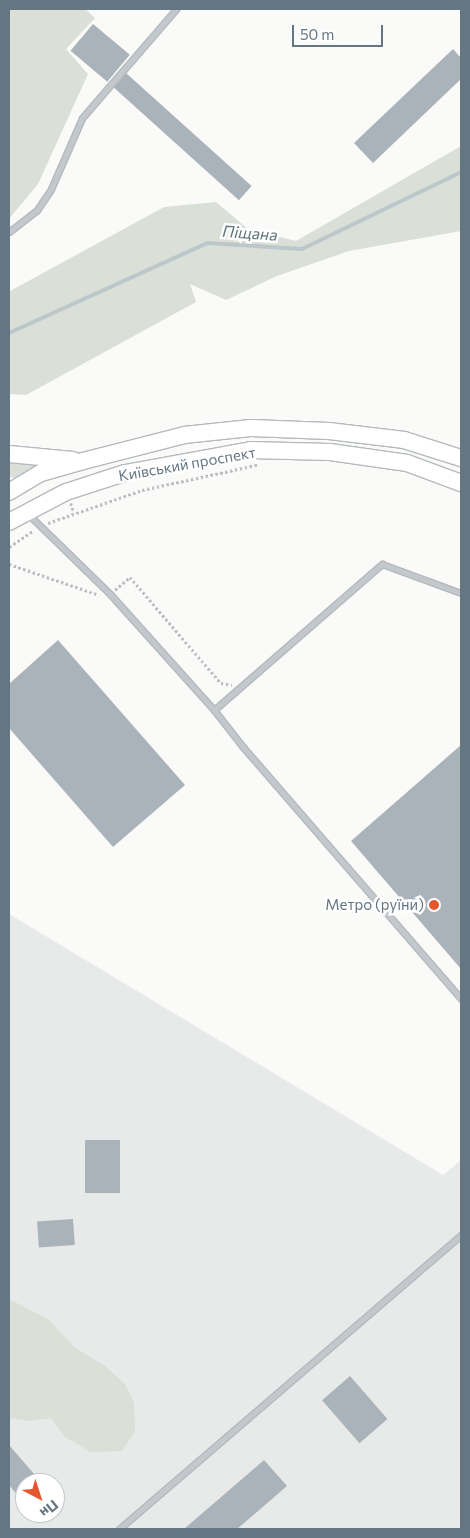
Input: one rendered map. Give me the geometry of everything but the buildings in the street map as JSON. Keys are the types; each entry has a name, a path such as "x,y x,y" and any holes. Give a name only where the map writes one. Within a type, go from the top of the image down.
{"main road":[{"name":"Київський проспект","path":"9,490 41,473 184,435 251,428 329,431 404,440 461,458"},
{"path":"184,435 190,461"},
{"name":"Київський проспект","path":"9,522 66,492 125,473 258,450 330,452 407,463 461,483"},
{"path":"9,454 83,461"},
{"path":"9,490 26,512"}],"lane":[{"path":"9,232 37,210 52,190 82,118 176,9"},
{"path":"26,512 110,594 214,710 243,747 461,999"},
{"path":"214,710 382,564 461,593"},
{"path":"118,1529 461,1235"}],"path":[{"path":"9,547 40,526 142,490 258,465 258,450"}],"shaded area":[{"path":"9,9 85,9 95,18 66,49 88,74 38,184 9,219"},
{"path":"461,146 461,231 349,251 277,276 226,300 190,284 196,302 26,395 9,394 9,292 12,290 164,207 216,202 248,229 296,241"},
{"path":"9,459 43,464 15,479 9,476"},
{"path":"9,914 443,1175 461,1160 461,1529 9,1529"},
{"path":"9,1299 48,1319 75,1348 104,1365 125,1384 134,1403 135,1431 122,1451 91,1452 65,1437 51,1418 31,1421 9,1418"}],"waterway":[{"name":"Піщана","path":"9,333 207,243 302,249 461,172"}],"place":[{"name":"Метро (руїни)","path":"434,905"}]}
